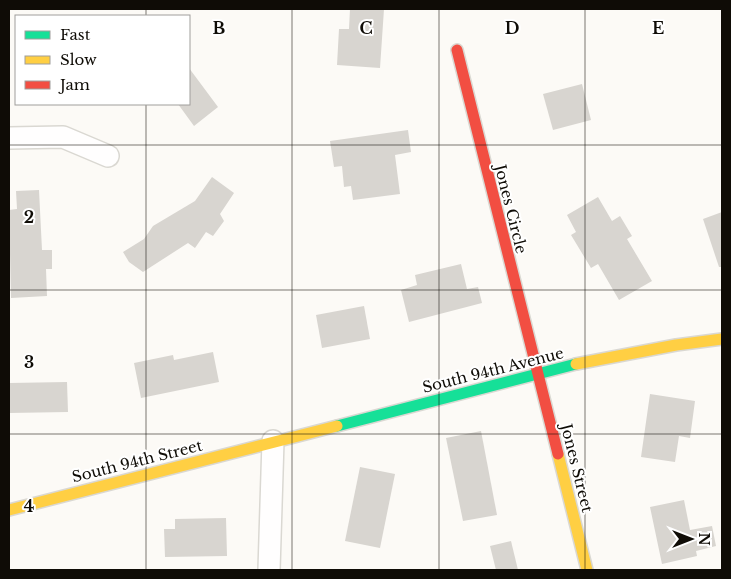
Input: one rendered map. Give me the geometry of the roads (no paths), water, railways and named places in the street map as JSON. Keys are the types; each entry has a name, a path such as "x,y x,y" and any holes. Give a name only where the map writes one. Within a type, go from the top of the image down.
{"street":[{"name":"Jones Circle","path":"457,50 537,374"},
{"path":"9,138 63,137 108,156"},
{"name":"South 94th Avenue","path":"273,442 537,374 676,345 722,340"},
{"name":"Jones Street","path":"537,374 587,570"},
{"path":"269,570 273,442"},
{"name":"South 94th Street","path":"9,510 273,442"}]}
